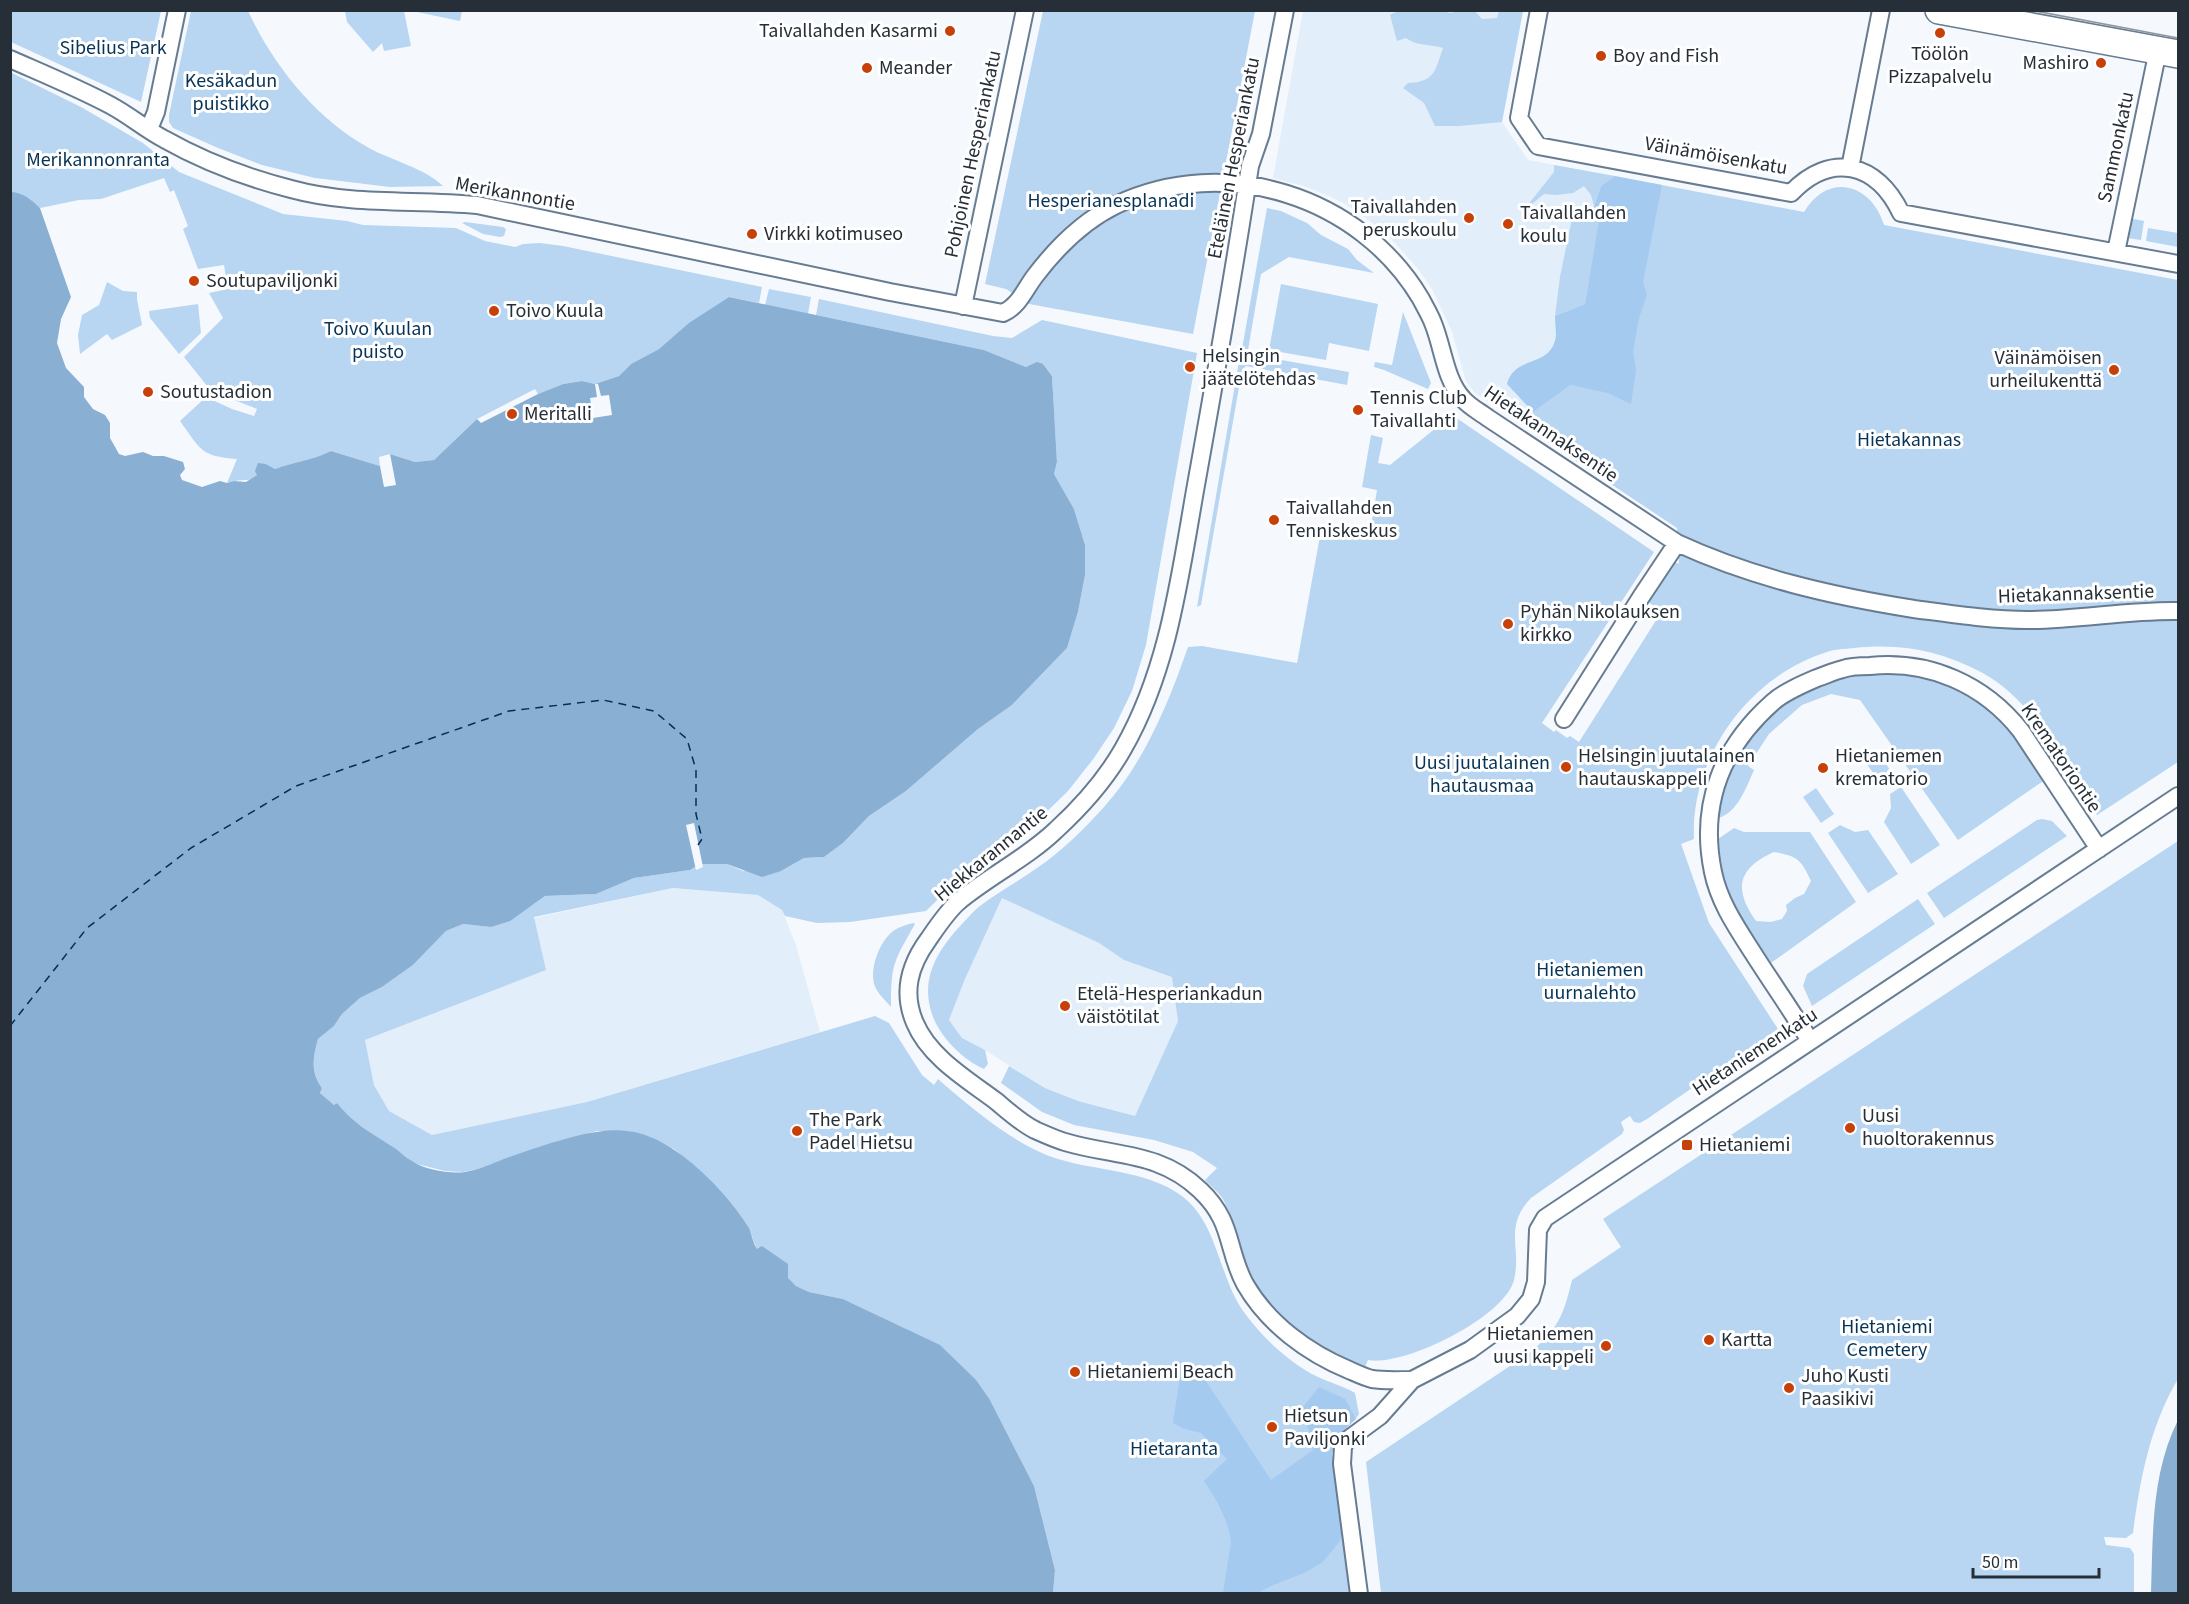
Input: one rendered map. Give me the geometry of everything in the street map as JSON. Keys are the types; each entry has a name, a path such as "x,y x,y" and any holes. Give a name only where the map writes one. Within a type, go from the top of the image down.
{"main road":[{"path":"1939,10 2168,52"}],"street":[{"path":"149,129 156,112 177,10"},
{"name":"Pohjoinen Hesperiankatu","path":"963,306 1025,10"},
{"name":"Eteläinen Hesperiankatu","path":"1220,350 1246,186 1261,134 1285,10"},
{"name":"Väinämöisenkatu","path":"1539,10 1519,118 1538,146 1791,193 1803,180 1815,172 1839,167 1850,168 1874,177 1886,187 1901,213 2178,264"},
{"path":"1850,168 1881,10"},
{"name":"Sammonkatu","path":"2116,252 2168,52"},
{"name":"Merikannontie","path":"10,58 88,94 176,146 213,162 292,190 361,201 433,202 486,207 963,306"},
{"name":"Hietakannaksentie","path":"963,306 1003,313 1010,310 1035,276 1071,235 1090,220 1139,195 1181,185 1231,184 1289,194 1317,204 1335,214 1374,242 1397,265 1421,300 1433,323 1449,374 1462,398 1488,418 1677,543 1719,562 1799,587 1854,600 1975,618 2029,620 2146,611 2178,611"},
{"name":"Hiekkarannantie","path":"1220,350 1172,617 1160,665 1145,704 1122,750 1085,801 1054,833 959,902 948,914 914,962 908,990 910,1008 916,1027 945,1061 1034,1130 1065,1142 1137,1156 1177,1173 1194,1184 1216,1208 1226,1225 1245,1283 1264,1309 1304,1347 1324,1360 1367,1377 1412,1380"},
{"path":"1564,719 1677,543"},
{"name":"Krematoriontie","path":"1810,1041 1732,921 1713,873 1709,838 1709,813 1725,761 1746,729 1775,700 1807,682 1845,668 1881,665 1917,667 1948,675 1980,692 2007,713 2099,849"},
{"name":"Hietaniemenkatu","path":"1412,1380 1470,1350 1517,1316 1531,1299 1536,1282 1538,1230 1545,1218 2178,796"},
{"path":"1359,1593 1342,1464 1343,1447 1346,1441 1380,1416 1412,1380"}],"shaded area":[{"name":"Taivallahden koulu","path":"1303,11 1523,11 1502,122 1528,160 1651,183 1624,324 1535,420 1531,431 1475,393 1466,381 1452,332 1432,289 1418,269 1385,232 1347,205 1331,197 1273,178"},
{"path":"1615,176 1662,185 1643,282 1647,295 1639,318 1633,352 1636,370 1631,404 1608,393 1571,385 1533,412 1507,384 1517,368 1540,358 1553,346 1556,336 1555,316 1585,304 1599,218 1591,215 1601,186"},
{"path":"11,192 23,195 40,208 71,297 61,319 57,343 66,368 84,387 84,397 93,409 105,415 110,423 110,438 119,454 125,456 143,452 183,462 185,469 180,475 182,480 202,487 220,481 246,482 257,475 255,471 258,463 275,469 331,451 380,466 384,487 396,485 390,454 415,462 434,460 477,419 481,423 563,384 582,381 595,384 619,376 631,364 659,349 689,323 729,297 984,350 1026,367 1037,362 1043,364 1052,376 1057,462 1054,474 1074,509 1085,545 1085,575 1078,612 1067,648 1012,705 978,729 906,791 869,816 843,843 824,857 804,858 781,871 762,877 727,864 700,864 690,870 634,878 596,894 545,896 510,921 491,927 463,924 446,931 413,965 382,987 360,998 342,1014 334,1026 318,1039 314,1070 322,1088 320,1093 334,1105 337,1103 355,1122 409,1159 438,1171 469,1171 551,1143 589,1133 608,1131 627,1131 645,1135 680,1154 697,1167 727,1198 749,1228 757,1249 762,1246 788,1264 788,1278 796,1286 809,1292 843,1299 940,1345 976,1380 990,1400 1034,1486 1055,1570 1053,1593 11,1594"},
{"path":"673,888 758,895 782,910 796,945 820,1032 587,1102 432,1135 389,1111 374,1085 365,1040 546,970 534,918"},
{"name":"Etelä-Hesperiankadun väistötilat","path":"1002,898 1099,943 1124,960 1173,977 1178,1021 1135,1116 1078,1101 1045,1088 962,1038 949,1020"},
{"path":"1182,1364 1200,1372 1271,1480 1313,1450 1303,1407 1319,1387 1345,1399 1356,1419 1340,1434 1332,1454 1342,1532 1340,1541 1323,1562 1258,1593 1223,1593 1231,1542 1230,1534 1221,1510 1204,1481 1227,1459 1201,1433 1173,1423"},
{"path":"2178,1420 2178,1593 2151,1593 2153,1527 2158,1483 2169,1441"}],"green space":[{"path":"1403,10 1452,13 1474,10 1482,19 1497,18 1499,11 1523,11 1502,122 1435,126 1424,103 1403,88 1408,83 1424,80 1433,74 1443,48 1406,38 1397,41 1390,15"},
{"name":"Sibelius Park","path":"10,11 161,11 141,102 11,42"},
{"name":"Kesäkadun puistikko","path":"191,11 248,11 283,70 298,89 331,122 369,148 418,170 443,186 390,187 315,178 262,165 173,128 169,122 169,115"},
{"path":"345,11 404,11 411,46 384,51 382,43 373,52 347,22"},
{"path":"412,11 462,11 460,21"},
{"name":"Hesperianesplanadi","path":"1043,11 1255,11 1193,334 1029,304 1006,289 985,284"},
{"name":"Toivo Kuulan puisto","path":"10,72 81,107 143,143 179,172 283,214 363,225 456,228 485,241 515,247 540,243 563,246 762,287 759,303 729,297 689,324 659,349 631,364 619,376 595,384 582,381 563,384 538,394 535,389 477,419 434,460 415,462 390,454 379,457 380,466 331,451 275,469 266,464 252,479 227,483 237,459 215,456 202,450 180,421 206,397 254,416 257,409 211,391 184,357 223,318 209,293 228,289 224,265 198,269 183,229 188,226 174,190 170,192 164,178 101,199 79,200 40,208 23,195 11,192"},
{"path":"1554,165 1615,176 1601,186 1594,206 1591,195 1584,186 1573,193 1544,194 1533,203 1532,208 1536,212 1534,216 1522,220 1527,206 1554,172"},
{"path":"1651,183 1804,212 1814,199 1825,191 1836,187 1848,188 1859,192 1869,200 1878,211 1884,225 2178,280 2178,762 2097,815 2033,717 2000,684 1965,664 1919,650 1887,647 1854,648 1827,652 1799,664 1773,680 1750,700 1730,724 1714,751 1702,779 1695,809 1694,839 1681,844 1709,923 1778,1029 1647,1119 1640,1123 1634,1122 1630,1116 1621,1122 1624,1130 1622,1134 1531,1198 1523,1209 1515,1228 1514,1280 1507,1294 1492,1309 1451,1337 1428,1348 1405,1356 1368,1360 1365,1367 1332,1353 1300,1333 1272,1309 1247,1270 1224,1201 1205,1180 1217,1168 1193,1152 1154,1140 1074,1125 1042,1112 1001,1083 1009,1066 1045,1088 1078,1101 1135,1116 1178,1021 1172,977 1124,960 1099,943 1002,898 949,1020 962,1038 985,1050 988,1064 984,1069 968,1060 940,1031 929,1001 930,977 938,955 952,935 977,908 1055,854 1089,823 1119,789 1132,771 1154,731 1188,647 1202,646 1297,663 1322,525 1370,533 1377,490 1362,487 1371,435 1383,438 1378,463 1390,465 1452,415 1654,552 1542,723 1554,732 1556,730 1567,738 1570,736 1579,742 1662,611 1645,600 1671,560 1679,564 1677,528 1531,431 1535,420 1533,412 1571,385 1624,324"},
{"path":"1267,208 1281,211 1307,223 1321,235 1348,249 1357,260 1374,273 1289,257 1261,274 1248,350 1242,349"},
{"path":"1574,209 1599,218 1585,304 1555,316 1560,277"},
{"path":"2129,218 2144,221 2141,240 2127,238"},
{"path":"462,223 506,229 504,236 500,237 483,234"},
{"path":"2148,228 2178,233 2178,247 2146,241"},
{"path":"107,282 123,291 137,292 142,325 112,340 107,334 80,354 78,335 82,315 99,305"},
{"path":"1281,284 1378,304 1369,351 1329,343 1326,360 1269,350"},
{"path":"769,289 811,297 808,314 765,305"},
{"name":"Hietaranta","path":"819,299 993,336 1012,338 1042,320 1197,353 1146,645 1132,691 1114,728 1068,791 1031,827 959,879 926,911 850,922 817,923 785,916 782,910 758,895 673,888 534,917 546,970 365,1040 374,1085 389,1111 432,1135 587,1102 875,1016 889,1023 922,1075 934,1085 938,1079 1010,1136 1058,1159 1151,1180 1179,1194 1192,1205 1202,1219 1237,1301 1261,1333 1288,1358 1308,1371 1355,1393 1359,1414 1337,1440 1332,1454 1350,1593 1053,1593 1055,1570 1034,1486 990,1400 906,1329 843,1299 809,1292 796,1286 757,1250 750,1231 708,1178 674,1149 629,1131 597,1131 553,1143 477,1169 463,1172 445,1171 413,1163 392,1146 365,1131 350,1119 337,1103 334,1105 320,1093 322,1088 314,1070 318,1039 334,1026 342,1014 360,998 382,987 413,965 446,931 463,924 491,927 545,896 596,894 634,878 690,870 700,864 727,864 743,871 781,871 804,858 824,857 843,843 869,816 906,791 978,729 1012,705 1067,648 1078,612 1085,575 1085,545 1074,509 1054,474 1057,462 1052,376 1043,364 1026,367 984,350 816,315"},
{"path":"198,304 201,333 179,354 150,318 149,311"},
{"path":"1403,312 1431,383 1428,389 1374,367 1375,362 1392,365"},
{"path":"1252,358 1270,358 1349,372 1347,385 1246,366 1242,370 1201,605 1197,607 1239,361 1247,364"},
{"path":"1916,673 1961,689 2002,718 2046,779 1958,840 1860,700 1831,694 1802,705 1769,734 1748,766 1754,770 1740,800 1729,812 1715,819 1731,764 1751,733 1778,705 1810,688 1846,674"},
{"path":"1877,751 1895,777 1882,786 1864,760"},
{"path":"1901,787 1940,845 1911,864 1884,822 1891,808 1890,794"},
{"path":"1816,788 1834,814 1821,823 1803,797"},
{"path":"2037,820 2052,821 2067,836 1944,918 1927,893"},
{"path":"1840,825 1855,832 1868,830 1898,874 1868,893 1828,833"},
{"path":"1734,828 1744,832 1810,832 1856,902 1771,963 1745,926 1727,892 1719,872 1715,841","holes":["1774,852 1782,853 1801,863 1811,881 1804,894 1786,905 1787,911 1782,919 1771,922 1756,921 1744,899 1742,889 1746,872 1762,858"]},
{"name":"Hietaniemi Cemetery","path":"2178,841 2178,1379 2153,1434 2139,1493 2133,1533 2126,1538 2104,1537 2106,1545 2130,1548 2134,1554 2134,1593 1381,1593 1366,1462 1528,1354 1546,1337 1562,1313 1572,1280 1621,1247 1603,1219"},
{"path":"1918,899 1935,924 1812,1006 1803,986 1807,974"},
{"path":"915,924 895,963 891,1007 874,984 875,963 887,937 902,926"}],"pier":[{"path":"595,384 598,384 601,396 609,395 612,415 593,418 590,398 597,397"},
{"path":"694,823 703,867 696,870 686,825"}],"ferry route":[{"path":"10,1026 87,928 191,848 296,786 509,711 603,700 654,711 687,739 696,770 696,814 702,839 698,845"}],"tram line":[{"path":"2030,10 2178,38"}],"place":[{"name":"Taivallahden Kasarmi","path":"950,31"},
{"name":"Töölön Pizzapalvelu","path":"1940,33"},
{"name":"Boy and Fish","path":"1601,56"},
{"name":"Mashiro","path":"2101,63"},
{"name":"Meander","path":"867,68"},
{"name":"Taivallahden peruskoulu","path":"1469,218"},
{"name":"Taivallahden koulu","path":"1508,224"},
{"name":"Virkki kotimuseo","path":"752,234"},
{"name":"Soutupaviljonki","path":"194,281"},
{"name":"Toivo Kuula","path":"494,311"},
{"name":"Helsingin jäätelötehdas","path":"1190,367"},
{"name":"Väinämöisen urheilukenttä","path":"2114,370"},
{"name":"Soutustadion","path":"148,392"},
{"name":"Tennis Club Taivallahti","path":"1358,410"},
{"name":"Meritalli","path":"512,414"},
{"name":"Taivallahden Tenniskeskus","path":"1274,520"},
{"name":"Pyhän Nikolauksen kirkko","path":"1508,624"},
{"name":"Helsingin juutalainen hautauskappeli","path":"1566,767"},
{"name":"Hietaniemen krematorio","path":"1823,768"},
{"name":"Etelä-Hesperiankadun väistötilat","path":"1065,1006"},
{"name":"Uusi huoltorakennus","path":"1850,1128"},
{"name":"The Park Padel Hietsu","path":"797,1131"},
{"name":"Hietaniemi","path":"1687,1145"},
{"name":"Kartta","path":"1709,1340"},
{"name":"Hietaniemen uusi kappeli","path":"1606,1346"},
{"name":"Hietaniemi Beach","path":"1075,1372"},
{"name":"Juho Kusti Paasikivi","path":"1789,1388"},
{"name":"Hietsun Paviljonki","path":"1272,1427"}],"park label":[{"name":"Merikannonranta","path":"98,160"},
{"name":"Hietakannas","path":"1909,440"},
{"name":"Uusi juutalainen hautausmaa","path":"1482,774"},
{"name":"Hietaniemen uurnalehto","path":"1590,982"}]}
